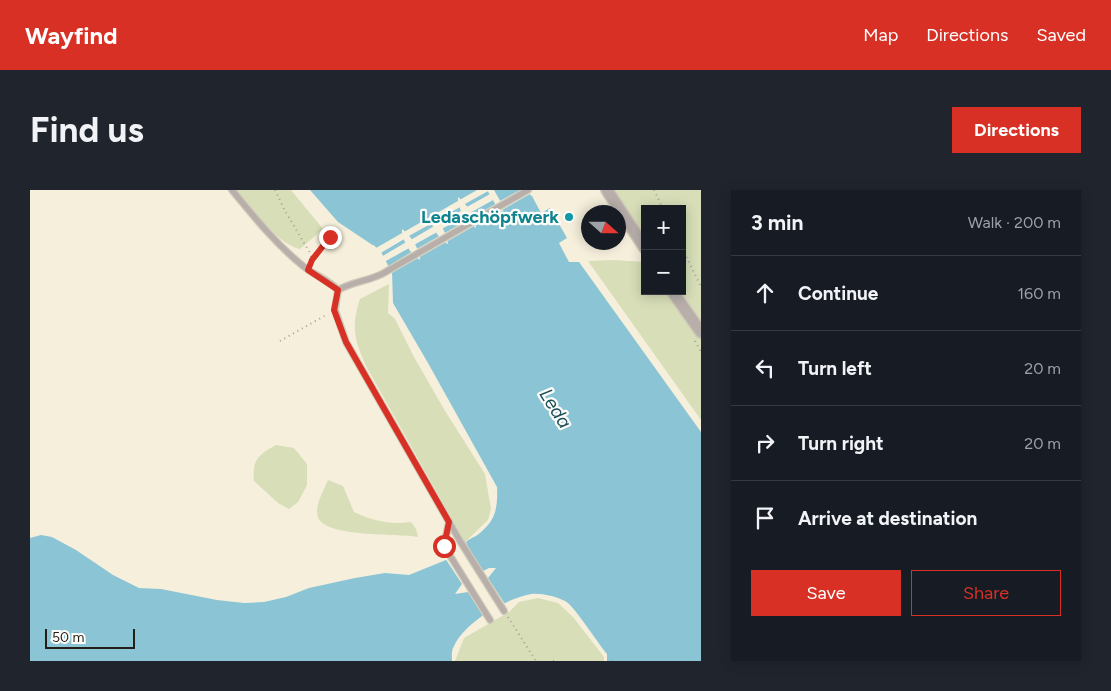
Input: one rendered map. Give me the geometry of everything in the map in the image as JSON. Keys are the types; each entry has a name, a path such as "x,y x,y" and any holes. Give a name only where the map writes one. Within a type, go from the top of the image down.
{"street":[{"path":"607,190 641,242"},
{"path":"675,295 701,332"}],"lane":[{"path":"232,190 271,236 308,270 338,290"},
{"path":"504,611 460,541 346,342 334,310 338,290 346,285 367,281 382,274 528,190"},
{"path":"449,522 444,546 490,620"}],"path":[{"path":"275,190 312,260"},
{"path":"654,190 661,205"},
{"path":"308,270 312,260 330,237"},
{"path":"683,250 701,286"},
{"path":"280,341 320,319"},
{"path":"504,611 536,661"}],"green space":[{"path":"236,190 291,190 323,229 300,249 291,246 273,233"},
{"path":"615,190 701,190 701,420 588,261 641,262 641,295 686,295 686,205 641,205 641,231"},
{"path":"389,284 388,313 395,319 445,411 485,474 491,509 488,520 465,542 366,366 356,340 355,317 360,299"},
{"path":"276,445 294,448 307,464 307,485 298,502 289,509 278,503 254,481 255,463 261,455"},
{"path":"328,480 343,486 354,512 382,522 411,522 416,529 418,537 348,532 324,524 318,517 317,508"},
{"path":"538,598 558,603 573,617 604,657 604,661 455,661 464,638 509,612 519,602"}],"water":[{"name":"Leda","path":"310,190 487,190 497,207 503,212 502,204 494,190 524,190 532,196 541,213 550,208 567,238 559,243 569,262 579,262 701,432 701,661 607,661 607,654 569,604 552,596 531,594 498,606 476,620 459,637 452,652 452,661 30,661 30,538 41,535 52,537 76,550 113,575 139,588 161,589 217,600 244,603 264,602 286,597 309,588 355,578 385,573 409,575 446,560 468,547 466,542 487,526 496,509 497,487 393,303 392,273 380,250 338,222","holes":["458,197 470,211 476,228 463,214 459,206","430,213 439,223 448,244 438,235","402,229 409,235 420,260 407,246"]}],"pier":[{"path":"477,190 490,190 463,205 461,202 462,206 435,221 433,218 434,222 407,237 404,234 406,238 379,254 371,247 374,245 376,248"},
{"path":"520,190 528,190 534,195 530,194 390,274 392,277 389,278 387,267 413,251 415,254 415,250 441,235 443,238 443,234 469,219 471,222 471,218 497,203 499,206 498,202"},
{"path":"492,193 495,199 468,214 465,208"},
{"path":"464,209 467,215 440,230 437,225"},
{"path":"436,225 439,231 412,246 409,241"},
{"path":"408,241 411,247 384,262 381,257"},
{"path":"464,541 483,571 489,568 496,568 488,578 505,604 516,599 516,601 508,603 475,625 483,616 468,592 455,594 462,584 445,558 465,547"}],"place":[{"name":"Ledaschöpfwerk","path":"569,217"}],"route":[{"path":"330,237 312,260 308,270 335,286 338,290 334,310 346,342 449,522 444,546"}]}
